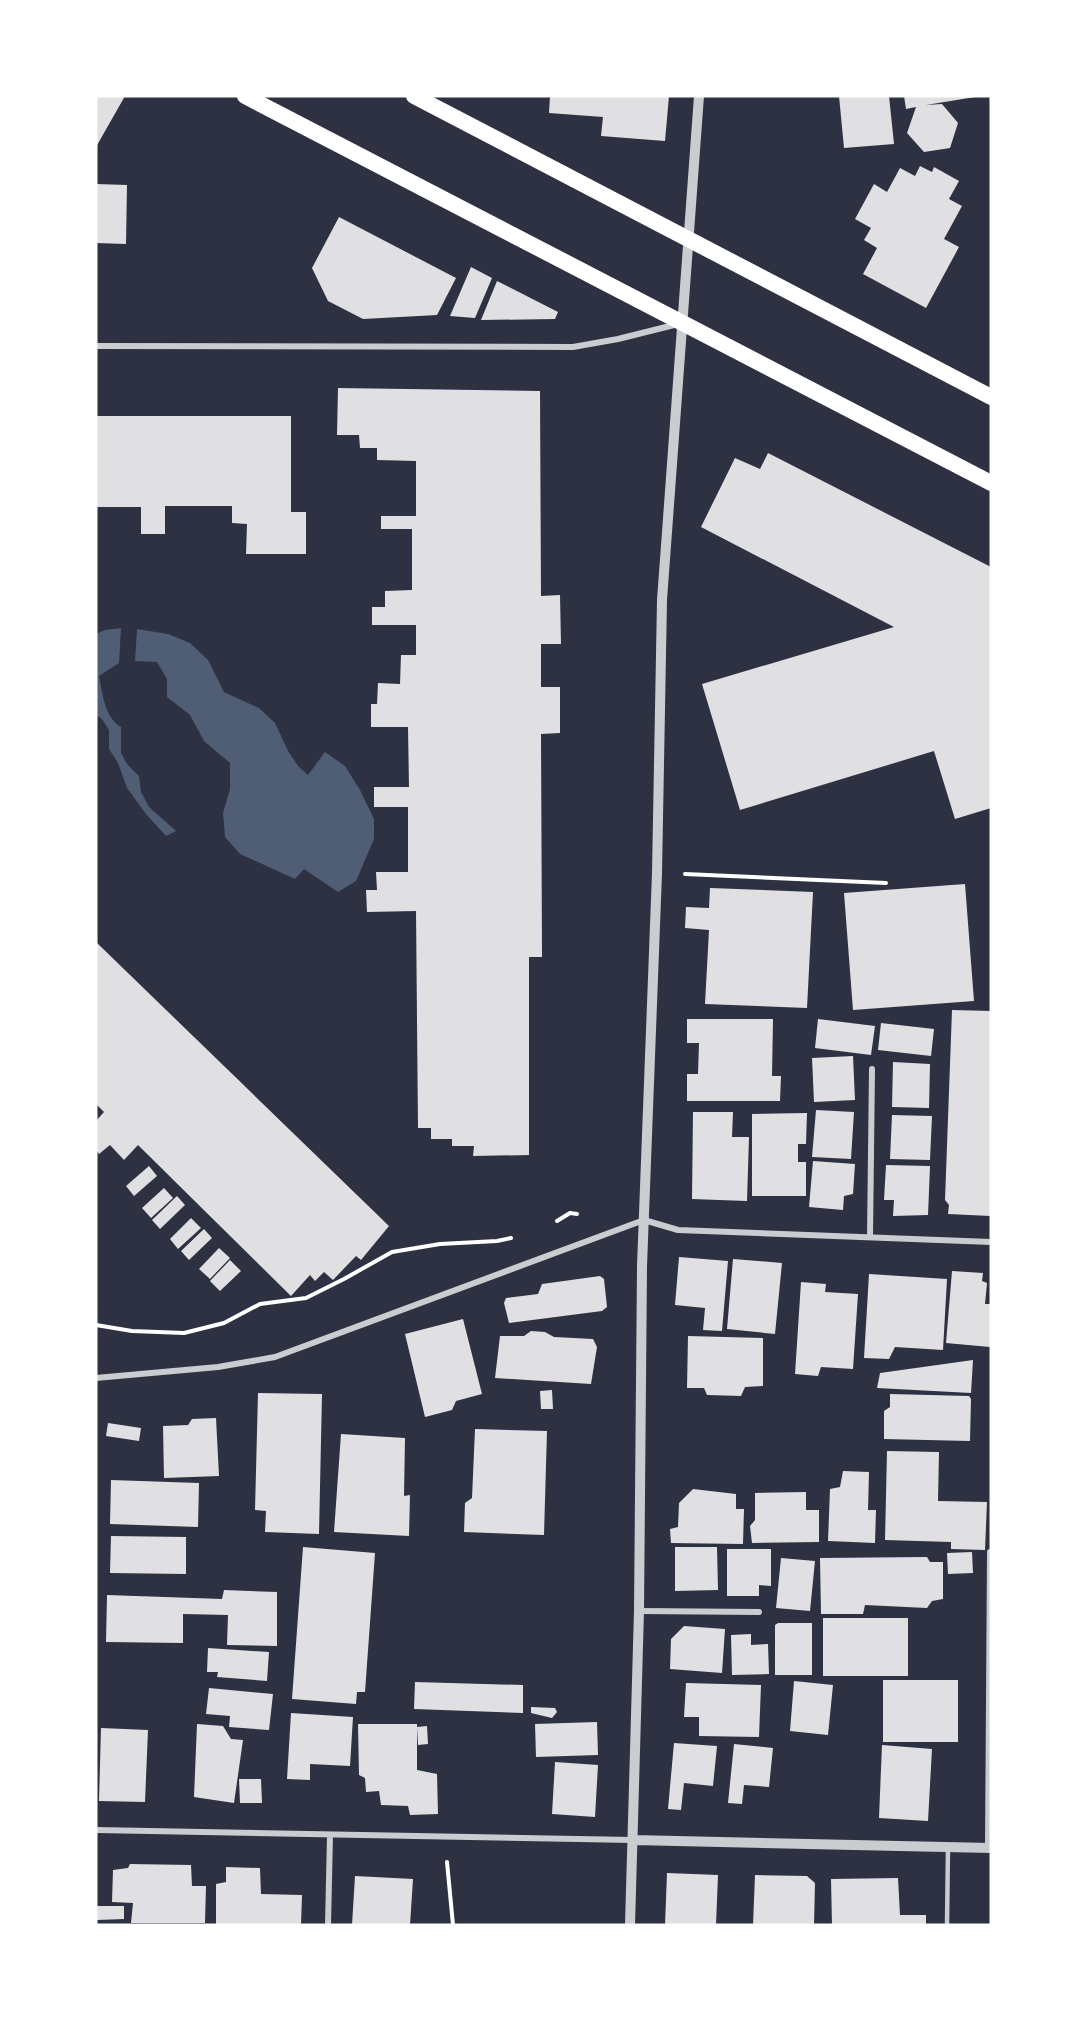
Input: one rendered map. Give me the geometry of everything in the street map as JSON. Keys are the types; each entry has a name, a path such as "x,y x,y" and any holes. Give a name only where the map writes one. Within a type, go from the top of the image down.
{"highway":[{"path":"245,96 991,483"},
{"path":"414,96 991,396"}],"street":[{"path":"630,1925 639,1611 644,1220 657,873 662,600 699,96"},
{"path":"96,346 573,347 618,339 681,323"},
{"path":"870,1237 872,1069"},
{"path":"96,1378 218,1367 275,1357 644,1220 678,1230 991,1242"},
{"path":"96,1830 990,1848 990,1552"},
{"path":"639,1611 759,1612"},
{"path":"328,1925 330,1835"}],"lane":[{"path":"947,1925 948,1847"}],"path":[{"path":"657,873 886,883"},
{"path":"551,1224 570,1213 580,1214"},
{"path":"96,1325 132,1331 184,1333 224,1323 261,1304 306,1298 392,1252 440,1244 497,1241 520,1235"},
{"path":"445,1837 453,1925"}],"water":[{"path":"121,628 119,663 99,676 103,697 111,717 121,727 121,753 127,764 139,776 141,792 149,807 176,831 166,836 127,788 118,763 109,749 109,730 102,719 96,715 96,634"},
{"path":"137,629 168,634 190,643 208,660 224,692 259,708 275,723 288,751 298,766 308,775 325,752 345,766 374,819 374,839 356,881 338,892 304,869 295,879 240,854 225,837 223,813 230,789 230,763 204,741 190,715 167,697 167,679 157,662 135,661"}],"building":[{"path":"96,96 125,96 96,147"},
{"path":"550,96 669,96 665,141 601,136 603,117 549,113"},
{"path":"839,96 889,96 894,144 844,148"},
{"path":"904,96 975,97 926,105 942,104 958,123 950,148 924,152 907,133 916,107 906,109"},
{"path":"920,166 932,172 934,167 959,181 949,199 962,206 944,239 959,247 926,308 863,274 877,248 864,240 871,228 855,219 874,184 887,192 900,168 915,176"},
{"path":"96,184 127,185 126,244 96,243"},
{"path":"339,217 456,278 437,315 363,319 328,301 312,268"},
{"path":"471,267 492,278 475,318 450,316"},
{"path":"497,281 558,312 555,319 481,320"},
{"path":"338,388 540,391 541,596 560,595 561,644 541,644 541,687 560,687 560,733 541,734 542,957 529,957 529,1155 473,1156 474,1146 452,1146 452,1139 431,1139 431,1128 418,1128 416,911 367,912 366,890 377,890 376,872 408,872 408,807 374,807 374,787 409,787 408,727 371,727 371,704 377,704 378,683 400,684 401,655 416,655 416,625 372,625 372,607 385,607 385,591 412,590 412,529 381,529 381,516 416,516 416,461 377,460 377,448 360,448 359,435 337,435"},
{"path":"96,416 291,416 291,512 306,512 306,554 246,554 247,524 232,523 232,506 165,506 165,534 141,534 141,507 96,507"},
{"path":"768,453 991,567 991,808 955,819 934,751 740,810 702,684 894,627 701,527 735,458 760,469"},
{"path":"965,884 974,1001 853,1010 844,893"},
{"path":"710,888 813,892 807,1008 705,1004 709,930 685,928 686,907 709,908"},
{"path":"96,942 389,1226 361,1260 356,1256 333,1280 324,1272 315,1281 310,1275 291,1296 138,1145 124,1160 110,1145 99,1154 96,1150 96,1121 104,1112 96,1104"},
{"path":"952,1010 991,1011 991,1216 948,1214 949,1205 945,1200"},
{"path":"687,1019 773,1019 772,1076 781,1076 780,1101 687,1101 687,1074 698,1074 699,1043 687,1043"},
{"path":"818,1019 875,1026 871,1055 815,1048"},
{"path":"881,1023 934,1029 931,1056 878,1050"},
{"path":"853,1056 855,1100 814,1102 812,1058"},
{"path":"893,1062 930,1064 929,1108 892,1107"},
{"path":"816,1110 854,1112 851,1159 812,1157"},
{"path":"693,1112 733,1112 732,1137 749,1137 747,1201 692,1199"},
{"path":"807,1113 806,1144 798,1144 798,1162 806,1162 806,1196 752,1196 752,1114"},
{"path":"892,1115 932,1116 930,1160 890,1159"},
{"path":"813,1161 855,1164 853,1194 844,1196 843,1210 809,1207"},
{"path":"886,1165 930,1166 928,1215 893,1216 894,1200 884,1200"},
{"path":"149,1166 157,1176 134,1196 126,1186"},
{"path":"164,1188 173,1198 151,1218 142,1208"},
{"path":"177,1196 185,1205 160,1229 152,1220"},
{"path":"191,1218 201,1228 178,1249 170,1239"},
{"path":"204,1229 212,1238 189,1260 181,1251"},
{"path":"219,1248 230,1258 210,1279 199,1269"},
{"path":"679,1257 728,1261 722,1331 703,1330 705,1308 675,1305"},
{"path":"733,1259 782,1263 775,1334 727,1329"},
{"path":"230,1260 241,1271 220,1291 210,1281"},
{"path":"952,1271 983,1273 982,1281 987,1283 985,1304 991,1304 990,1347 946,1343"},
{"path":"869,1274 947,1279 943,1350 895,1347 889,1359 864,1358"},
{"path":"600,1276 604,1279 607,1307 602,1311 509,1323 504,1303 506,1298 538,1294 542,1284"},
{"path":"801,1282 826,1284 825,1292 858,1294 853,1369 821,1367 818,1376 795,1374"},
{"path":"463,1319 482,1394 456,1401 452,1410 425,1417 405,1334"},
{"path":"531,1331 545,1332 554,1337 593,1339 597,1347 591,1384 495,1378 500,1336 524,1336"},
{"path":"688,1336 763,1338 763,1386 745,1387 741,1396 707,1395 704,1388 687,1388"},
{"path":"973,1360 971,1393 877,1388 880,1373"},
{"path":"552,1390 553,1409 541,1409 540,1391"},
{"path":"258,1393 322,1394 319,1534 265,1532 266,1511 255,1510"},
{"path":"890,1394 969,1396 971,1399 970,1441 884,1439 884,1411 890,1407"},
{"path":"216,1418 219,1476 164,1478 163,1426 188,1425 192,1419"},
{"path":"108,1423 141,1428 139,1441 106,1436"},
{"path":"475,1429 547,1431 544,1535 464,1532 465,1503 472,1498"},
{"path":"341,1434 405,1438 404,1496 410,1495 409,1536 334,1532"},
{"path":"887,1451 939,1452 938,1501 987,1502 985,1550 951,1549 951,1542 885,1540"},
{"path":"843,1471 869,1472 868,1510 876,1510 875,1543 828,1541 830,1489 840,1487"},
{"path":"111,1480 199,1483 198,1527 110,1524"},
{"path":"693,1489 736,1494 736,1509 744,1509 743,1544 671,1543 670,1529 678,1527 679,1503"},
{"path":"806,1492 806,1510 819,1510 819,1542 752,1543 750,1526 755,1520 755,1493"},
{"path":"111,1536 186,1537 186,1574 110,1573"},
{"path":"303,1547 375,1553 365,1692 357,1692 356,1704 292,1699"},
{"path":"675,1547 717,1547 718,1590 675,1591"},
{"path":"727,1549 771,1549 771,1586 759,1585 759,1596 727,1596"},
{"path":"972,1552 973,1573 948,1574 947,1553"},
{"path":"927,1557 930,1562 943,1562 943,1599 932,1601 927,1608 865,1605 863,1614 821,1614 820,1558"},
{"path":"781,1558 815,1561 810,1611 776,1608"},
{"path":"224,1590 277,1592 277,1646 227,1645 228,1615 183,1614 183,1643 106,1642 107,1595 222,1599"},
{"path":"823,1618 908,1618 908,1676 823,1676"},
{"path":"778,1623 812,1623 812,1675 775,1675 775,1625"},
{"path":"684,1626 725,1629 722,1673 670,1669 671,1639"},
{"path":"751,1634 751,1645 768,1644 769,1674 732,1675 731,1635"},
{"path":"208,1648 269,1652 267,1681 217,1677 218,1672 207,1672"},
{"path":"883,1680 958,1680 958,1742 883,1742"},
{"path":"794,1681 833,1685 828,1735 790,1731"},
{"path":"415,1682 523,1685 523,1713 414,1709"},
{"path":"686,1683 761,1685 759,1737 699,1736 699,1717 684,1717"},
{"path":"209,1688 273,1694 269,1730 229,1727 230,1716 206,1714"},
{"path":"531,1707 555,1708 557,1712 552,1718 531,1713"},
{"path":"291,1713 353,1717 350,1766 310,1764 310,1780 287,1779"},
{"path":"597,1722 598,1755 536,1757 535,1724"},
{"path":"197,1724 223,1726 231,1739 243,1740 234,1803 194,1797"},
{"path":"358,1724 417,1724 417,1770 437,1774 438,1814 410,1815 408,1806 381,1805 379,1791 366,1792 365,1778 359,1775"},
{"path":"427,1726 428,1744 418,1745 417,1727"},
{"path":"101,1728 148,1730 145,1802 99,1801"},
{"path":"674,1743 717,1746 713,1786 684,1783 681,1810 668,1809"},
{"path":"734,1744 773,1748 769,1787 744,1785 742,1804 728,1803"},
{"path":"882,1745 932,1749 928,1821 879,1818"},
{"path":"555,1762 598,1765 595,1817 552,1814"},
{"path":"239,1779 261,1779 262,1803 240,1803"},
{"path":"130,1864 191,1865 192,1886 206,1886 205,1923 131,1923 133,1903 112,1902 113,1870 128,1868"},
{"path":"226,1867 260,1868 261,1894 302,1895 301,1925 216,1925 216,1884 226,1882"},
{"path":"667,1873 718,1875 716,1925 665,1925"},
{"path":"755,1875 807,1876 815,1883 814,1925 753,1925"},
{"path":"355,1876 413,1879 410,1925 352,1925"},
{"path":"898,1878 900,1915 926,1915 926,1925 832,1925 831,1879"},
{"path":"96,1906 124,1906 124,1919 97,1920"}]}
